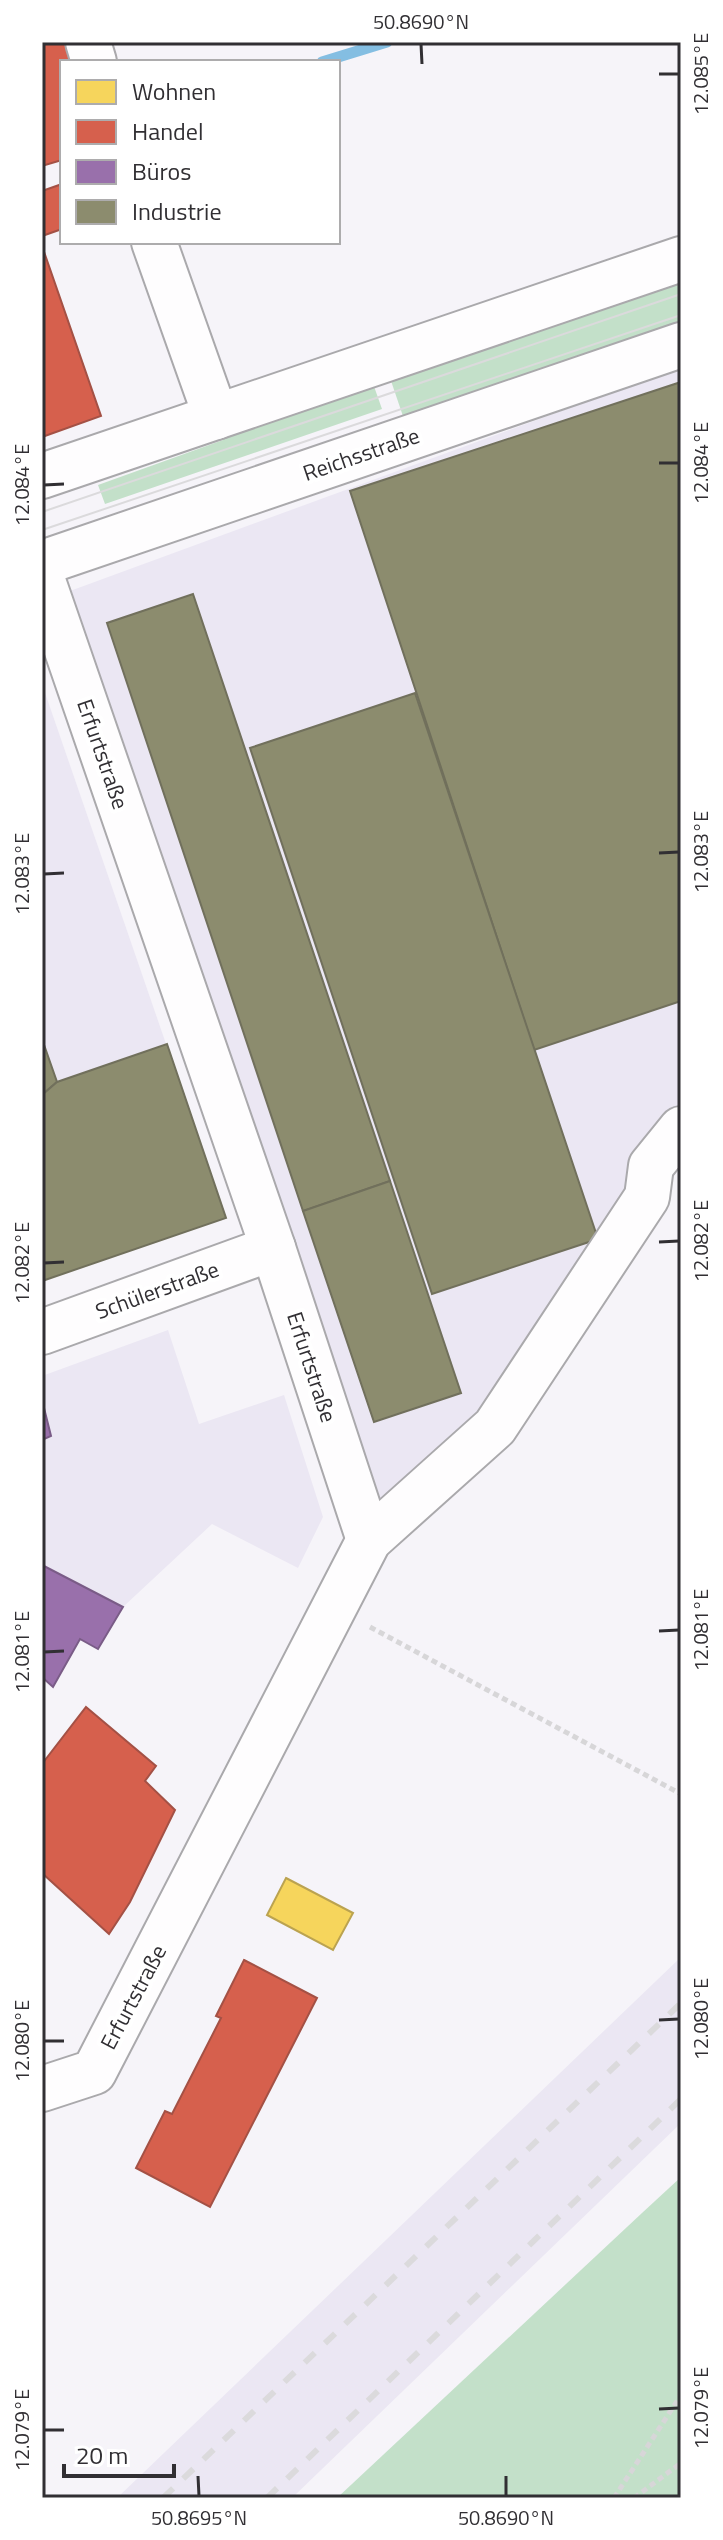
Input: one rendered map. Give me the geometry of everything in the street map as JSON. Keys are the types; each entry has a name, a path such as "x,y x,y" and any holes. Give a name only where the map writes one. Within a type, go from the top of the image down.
{"street":[{"path":"155,244 216,417"},
{"path":"42,476 681,259"},
{"name":"Reichsstraße","path":"42,563 681,345"},
{"name":"Erfurtstraße","path":"42,578 273,1248 369,1540 94,2072 42,2089"},
{"path":"369,1540 495,1427 647,1197 651,1166 681,1129"},
{"name":"Schülerstraße","path":"42,1332 273,1248"}],"path":[{"path":"333,1607 681,1794"},
{"path":"614,2498 681,2395"},
{"path":"634,2498 681,2463"}],"shaded area":[{"path":"681,367 681,1157 389,1524 70,591"},
{"path":"42,684 226,1218 42,1281"},
{"path":"168,1330 199,1424 284,1395 323,1517 298,1568 212,1524 123,1607 98,1649 80,1639 53,1687 42,1677 42,1376"},
{"path":"681,1957 681,2123 292,2498 117,2498"}],"green space":[{"path":"681,268 681,332 407,428 387,369"},
{"path":"370,375 382,409 105,504 98,485 223,440 251,420"},
{"path":"681,2177 681,2498 337,2498 642,2213"}],"building: Wohnen":[{"path":"286,1878 353,1913 333,1950 267,1915"}],"building: Handel":[{"path":"42,42 74,42 78,60 60,60 60,161 42,166"},
{"path":"60,185 60,230 42,236 42,191"},
{"path":"42,246 101,416 42,437"},
{"path":"86,1707 156,1766 145,1781 175,1810 130,1902 109,1934 42,1873 42,1764"},
{"path":"244,1960 317,1998 210,2207 136,2168 165,2111 172,2114 221,2018 216,2016"}],"building: Büros":[{"path":"42,1400 51,1436 42,1440"},
{"path":"42,1565 123,1607 98,1649 80,1639 53,1687 42,1677"}],"building: Industrie":[{"path":"681,382 681,1001 534,1050 350,491"},
{"path":"193,594 390,1181 303,1211 107,623"},
{"path":"415,693 598,1239 432,1294 250,748"},
{"path":"42,1039 57,1082 42,1095"},
{"path":"167,1044 226,1218 42,1281 42,1095 57,1082"},
{"path":"390,1181 461,1393 374,1422 303,1211"}],"waterway":[{"path":"328,60 387,42"}],"tram line":[{"path":"42,512 681,294"},
{"path":"42,530 681,315"}],"railway":[{"path":"163,2498 681,2003"},
{"path":"267,2498 681,2099"}]}
